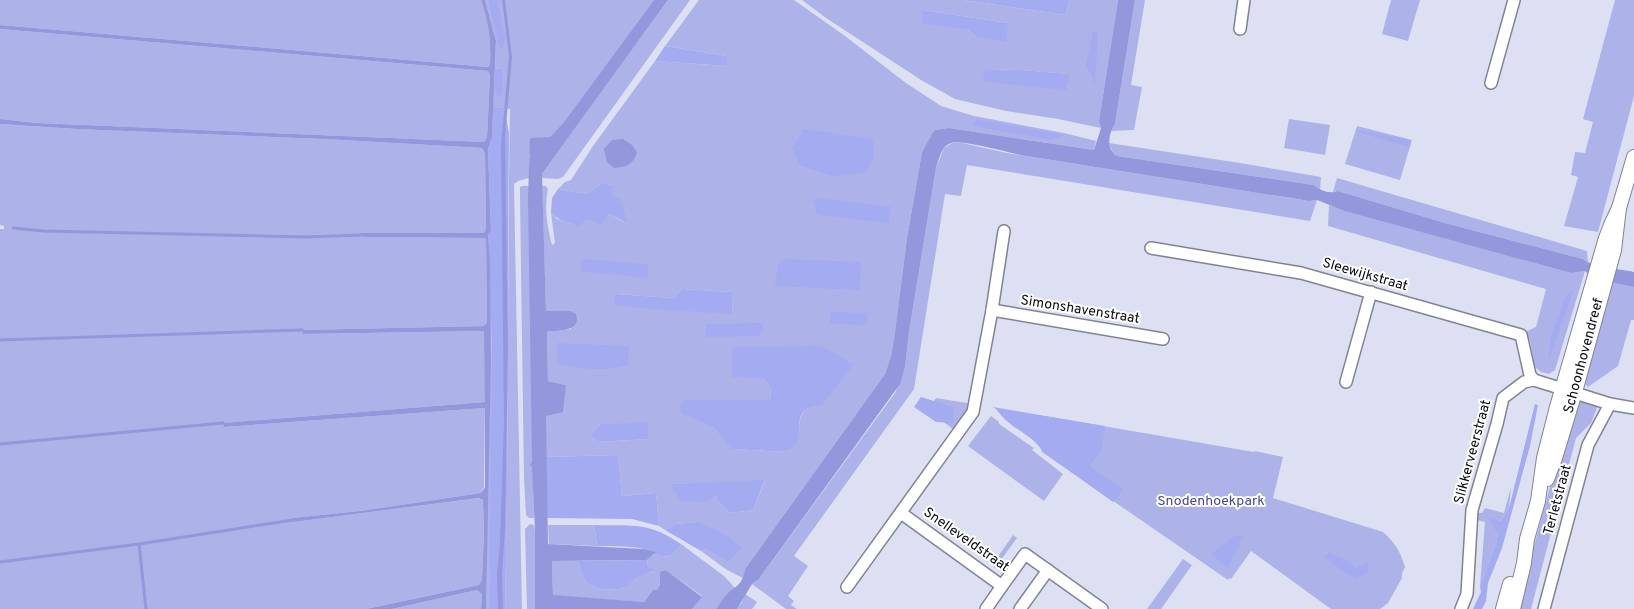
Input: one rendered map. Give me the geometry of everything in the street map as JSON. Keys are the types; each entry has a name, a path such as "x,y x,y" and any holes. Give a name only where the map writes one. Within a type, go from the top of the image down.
{"street":[{"path":"1240,29 1244,0"},
{"path":"1491,83 1514,0"},
{"name":"Schoonhovendreef","path":"1503,609 1538,501 1544,458 1569,390 1606,260 1610,225 1619,208 1634,156"},
{"path":"992,310 1004,231"},
{"name":"Sleewijkstraat","path":"1152,248 1300,273 1521,335 1530,375 1534,380"},
{"path":"1346,382 1371,292"},
{"name":"Simonshavenstraat","path":"992,310 1163,338"},
{"name":"Snelleveldstraat","path":"847,587 972,412 992,310"},
{"path":"1534,380 1610,404 1634,408"},
{"name":"Slikkerveerstraat","path":"1461,609 1467,594 1472,510 1503,398 1524,382 1534,380"},
{"name":"Terletstraat","path":"1544,609 1588,445 1610,404"},
{"name":"Snelleveldstraat","path":"901,513 1002,586 1025,554 1102,609"},
{"name":"Schoonhovendreef","path":"1513,609 1524,563 1527,539"},
{"path":"1020,609 1048,570"},
{"path":"986,609 1002,586"}],"green space":[{"path":"0,0 481,0 489,32 490,65 488,67 0,25"},
{"path":"485,0 654,0 563,123 529,155 529,178 514,184 522,609 505,609 510,109 493,107 494,89 498,96 502,68 495,69 496,41"},
{"path":"668,0 690,0 563,177 558,179 542,178 542,174"},
{"path":"699,0 794,0 906,83 941,106 974,116 1096,141 1094,150 949,128 933,132 922,152 907,238 894,339 885,374 745,569 743,578 727,570 701,551 707,549 696,522 675,524 665,530 659,526 656,493 622,496 618,455 546,457 546,415 566,385 548,381 547,332 571,329 570,311 546,311 542,186 546,186 548,189 546,204 552,245 555,243 551,213 557,219 579,226 587,219 609,214 624,222 612,196 612,186 604,182 587,194 558,189 565,182 571,180 593,146 655,61 727,66 727,56 665,46","holes":["682,289 733,292 732,314 615,294 673,298","763,378 814,406 802,414 796,441 785,452 733,449 712,426 770,401 771,388","648,423 647,439 598,442 590,436 600,424","765,481 753,510 730,513 718,501 716,496 671,484"]},
{"path":"802,0 964,0 1066,15 1069,0 1118,0 1099,121 1101,128 1006,111 955,99 921,80 826,18","holes":["923,10 1008,23 976,36 966,29","984,69 1068,74 1067,91"]},
{"path":"1135,0 1145,0 1131,85 1142,87 1134,130 1111,131 1115,124"},
{"path":"1391,0 1420,0 1408,41 1382,34"},
{"path":"1615,0 1634,0 1634,96 1598,232 1564,226 1578,177 1571,175 1575,152 1585,153 1593,122 1583,119"},
{"path":"0,29 488,71 490,75 487,137 484,142 37,123 0,119"},
{"path":"1289,119 1330,125 1325,155 1284,148"},
{"path":"0,124 482,148 485,154 486,231 484,233 361,234 364,237 486,239 487,323 483,326 302,330 303,334 485,331 485,402 224,423 224,427 485,408 484,487 481,493 360,511 292,518 294,522 480,498 483,500 484,531 482,581 479,585 366,609 0,609 0,229 4,229 4,226 0,225"},
{"path":"1357,126 1412,140 1400,180 1345,164"},
{"path":"952,143 962,143 1007,153 1309,201 1317,200 1310,221 967,165 961,196 945,194 914,389 794,556 808,566 788,596 794,601 791,605 797,609 786,609 752,584 759,579 895,393 905,367 936,168 944,148"},
{"path":"1109,143 1321,177 1320,190 1314,185 1117,156 1113,153"},
{"path":"1337,178 1587,251 1588,262 1583,259 1445,223 1338,191 1333,192"},
{"path":"529,186 534,518 529,518 526,515 524,479 520,196 520,187"},
{"path":"1329,205 1571,273 1585,271 1555,370 1549,374 1541,372 1535,367 1530,341 1525,332 1536,327 1546,289 1328,226"},
{"path":"490,264 492,350 491,480 489,609 486,609"},
{"path":"1607,282 1621,283 1634,287 1634,320 1631,320 1618,366 1588,387 1581,379"},
{"path":"936,398 973,404 954,430 928,410"},
{"path":"1587,399 1599,403 1591,423 1576,438 1531,609 1517,609 1572,405"},
{"name":"Snodenhoekpark","path":"993,407 1283,457 1273,498 1383,532 1397,548 1401,556 1405,567 1402,578 1388,603 1380,609 1331,609 1251,551 1231,579 1229,578 1228,580 1042,452 1039,442"},
{"path":"991,416 999,424 1034,448 1032,450 1063,474 1044,501 968,446"},
{"path":"1511,487 1509,508 1501,521 1489,518 1498,537 1480,586 1485,522 1477,520 1477,513 1482,513 1485,508 1504,513"},
{"path":"530,524 534,525 535,531 535,609 527,609 525,529"},
{"path":"548,525 594,525 597,546 549,544"},
{"path":"1013,535 1017,538 995,568 992,565"},
{"path":"681,544 724,576 736,589 728,593 716,609 692,609 702,596 666,570 657,590 653,590 644,602 553,596 552,561 578,561 582,576 593,587 610,590 621,589 626,588 641,574 658,569 648,567 647,560 656,552 662,557 672,555"},
{"path":"1183,559 1192,565 1161,609 1147,609"},
{"path":"477,590 482,594 481,609 392,609"},
{"path":"745,594 757,602 752,609 737,609 742,602"}],"shaded area":[{"path":"481,0 485,0 496,41 492,138 488,149 491,231 488,234 491,361 486,609 481,609 482,594 477,590 392,609 366,609 479,585 482,580 483,500 479,498 294,522 292,518 360,511 481,493 485,487 485,408 224,427 223,423 485,402 484,331 303,334 302,330 483,326 487,323 486,239 364,237 360,233 484,233 486,230 485,154 482,148 324,139 76,129 0,124 0,119 37,123 484,142 487,137 490,75 488,71 0,29 0,25 488,67 490,65 490,39"},
{"path":"488,0 497,0 505,37 503,49 499,46"},
{"path":"502,0 505,0 512,57 505,138 508,348 505,529 502,573 503,609 498,609 497,576 504,423 501,146 509,56"},
{"path":"654,0 668,0 542,174 546,311 570,311 576,314 577,320 573,327 568,329 547,332 548,381 566,385 563,412 546,416 548,544 644,549 656,552 647,560 552,561 553,595 644,602 653,590 657,590 660,584 660,572 666,570 702,597 692,609 535,609 535,531 532,467 530,465 532,462 528,198 530,138 550,137 563,123"},
{"path":"964,0 1069,0 1066,15"},
{"path":"1118,0 1135,0 1115,124 1109,141 1113,153 1117,156 1314,185 1328,192 1338,191 1445,223 1583,259 1594,265 1634,272 1634,287 1593,278 1585,271 1571,273 1345,211 1317,200 1309,201 1026,156 967,143 951,143 943,150 936,168 905,367 900,384 759,579 752,584 737,609 716,609 727,594 740,583 745,569 885,374 894,339 907,238 922,152 933,132 949,128 1094,150 1101,128 1099,121"},
{"path":"923,10 1008,23 1006,42 976,36 966,29 922,24"},
{"path":"1093,30 1098,34 1095,84 1086,64"},
{"path":"665,46 727,56 727,66 655,61"},
{"path":"502,68 503,95 498,97 494,89 495,69"},
{"path":"984,69 1069,74 1067,91 983,81"},
{"path":"493,107 504,108 509,133 505,609 489,609 492,347 488,234 491,230 488,149 492,138"},
{"path":"976,119 1064,135 1050,140 973,126"},
{"path":"804,129 873,139 874,157 866,173 833,176 800,166 792,148"},
{"path":"1355,129 1410,140 1409,147 1361,133"},
{"path":"623,139 632,145 637,152 629,164 614,168 607,162 604,149 612,140"},
{"path":"604,182 612,186 612,196 620,199 627,221 625,222 609,214 601,225 587,219 579,227 560,220 551,213 552,198 558,189 587,194"},
{"path":"819,198 891,207 889,223 817,215 813,200"},
{"path":"581,259 648,264 648,278 581,271"},
{"path":"785,259 861,262 860,290 775,286 778,265"},
{"path":"682,289 733,292 732,314 614,305 615,294 673,298"},
{"path":"1574,289 1549,360 1550,339 1565,298"},
{"path":"830,312 867,313 867,325 830,324"},
{"path":"762,323 763,333 760,336 706,337 706,324"},
{"path":"557,343 629,346 628,365 592,369 557,364"},
{"path":"819,346 826,348 853,365 822,405 810,407 803,412 800,418 797,440 793,447 785,452 732,449 712,426 681,413 680,404 683,400 770,400 771,388 763,378 732,377 732,347"},
{"path":"921,397 954,407 953,423 936,422 914,407"},
{"path":"1535,404 1538,405 1530,446 1502,548 1488,583 1486,601 1482,609 1473,609 1481,592 1480,586 1498,537 1488,517 1501,521 1509,508"},
{"path":"996,408 1105,426 1101,451 1089,466 1123,489 1118,497 1113,502 1043,452 1033,440 1006,421"},
{"path":"648,422 648,439 598,442 590,436 600,424"},
{"path":"618,455 622,496 656,493 659,526 632,519 547,518 546,457"},
{"path":"765,480 753,510 730,513 718,501 716,496 705,502 681,501 670,484"},
{"path":"696,522 721,532 742,548 728,562 707,549 701,551 665,530 675,524"},
{"path":"594,525 629,525 649,528 659,531 681,544 672,555 662,557 640,548 597,546"},
{"path":"1236,535 1243,537 1228,568 1211,554"},
{"path":"1329,553 1347,560 1356,568 1368,562 1368,573 1355,579 1323,557"},
{"path":"647,560 648,567 659,569 637,578 626,588 610,590 593,587 589,584 582,576 578,561"}],"waterway":[{"path":"13,228 44,231 305,237 362,235"},
{"path":"0,340 302,330"},
{"path":"0,444 223,423"},
{"path":"139,544 293,520"},
{"path":"0,562 139,544 146,609"}]}
